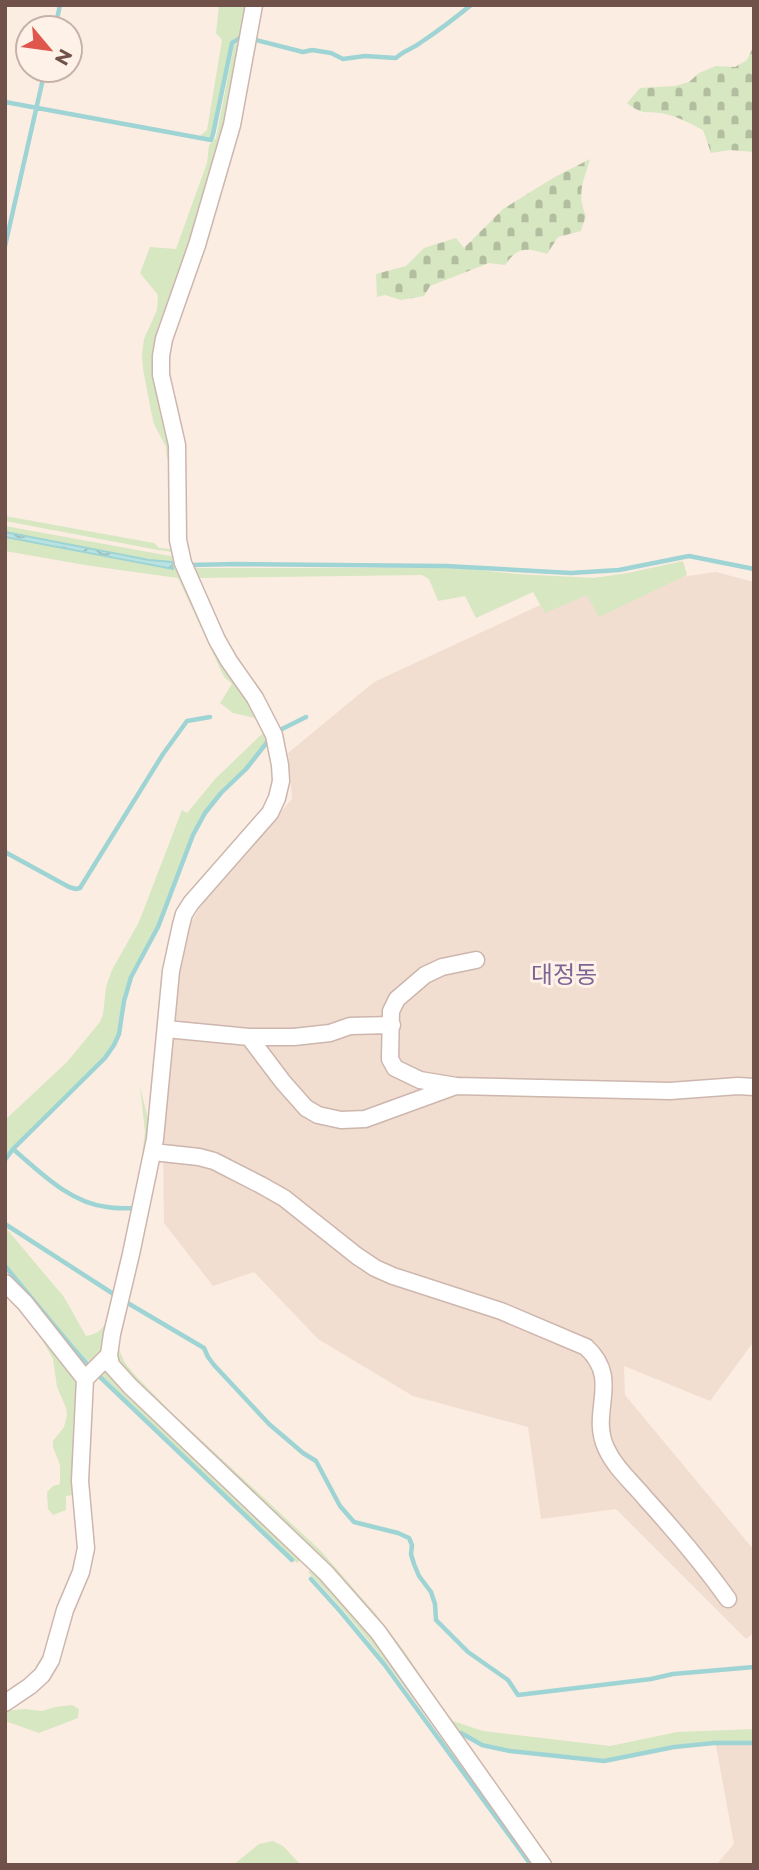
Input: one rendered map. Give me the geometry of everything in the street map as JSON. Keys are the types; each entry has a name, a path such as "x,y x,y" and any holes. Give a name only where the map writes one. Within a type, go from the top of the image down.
{"street":[{"path":"254,5 232,125 197,245 164,339 161,375 177,444 178,540 183,563 217,640 255,698 274,735 281,781 270,813 184,914 171,971 153,1152 109,1355 111,1365 130,1386 326,1573 357,1606 396,1656 543,1865"},
{"path":"476,960 442,967 425,975 397,999 391,1011 390,1059 395,1068 420,1080 456,1086 670,1091 754,1087"},
{"path":"166,1029 249,1037 294,1037 350,1026 392,1025"},
{"path":"249,1037 306,1108 318,1115 365,1119 456,1086"},
{"path":"153,1152 214,1161 284,1198 375,1268 500,1311 586,1347 595,1356 602,1370 604,1396 600,1426 608,1454 728,1599"},
{"path":"5,1283 25,1303 85,1379 80,1481 86,1548 81,1572 65,1610 51,1660 42,1675 5,1703"},
{"path":"85,1379 109,1355"}],"shaded area":[{"path":"716,572 754,582 754,1344 710,1401 624,1366 625,1395 754,1550 754,1633 746,1639 616,1509 541,1519 528,1427 413,1396 318,1339 254,1272 213,1286 164,1223 162,1069 170,962 205,898 292,799 288,753 374,682 566,593"},
{"path":"754,1731 754,1865 716,1865 734,1844 714,1735"}],"green space":[{"path":"219,5 252,5 245,37 237,37 230,43 212,130 207,138 200,136 207,130 222,40 216,33"},
{"path":"244,41 215,175 178,282 157,354 159,383 175,447 176,549 173,552 158,550 5,521 5,516 154,543 159,548 171,549 173,546 171,459 167,459 166,447 154,424 142,354 144,339 157,310 158,295 140,273 150,247 176,249 207,163 209,145 216,138 234,45"},
{"path":"754,45 754,152 730,150 711,153 703,130 670,115 638,110 627,103 640,88 675,86 689,82 699,73 716,66 735,67 747,60"},
{"path":"590,159 582,187 586,216 581,231 558,237 547,254 523,250 514,254 505,265 489,263 430,286 424,296 401,300 385,295 377,297 376,274 406,266 424,248 456,238 464,248 503,209"},
{"path":"5,526 176,557 272,734 204,812 192,834 156,927 129,976 113,1044 104,1057 5,1156 5,1120 67,1062 100,1022 112,970 139,922 182,810 187,813 216,778 265,731 259,719 233,713 220,703 232,684 224,677 178,578 5,551 5,537 163,568 172,562 5,532"},
{"path":"683,561 687,575 599,617 587,595 545,613 533,592 476,618 465,596 438,601 429,579 422,575 194,578 190,568 458,568 593,578"},
{"path":"140,1087 152,1134 135,1205 132,1205 145,1132"},
{"path":"5,1227 64,1297 86,1336 100,1330 108,1319 105,1351 91,1364 5,1263"},
{"path":"43,1330 82,1380 79,1494 66,1496 66,1510 53,1515 48,1509 47,1492 60,1484 60,1465 53,1441 64,1427 67,1415 57,1387 53,1359 41,1338"},
{"path":"115,1340 125,1363 169,1410 321,1551 405,1652 450,1720 483,1731 610,1746 677,1732 754,1729 754,1741 674,1745 604,1759 510,1749 483,1743 452,1728 400,1655 119,1366"},
{"path":"105,1369 301,1559 297,1563 98,1372"},
{"path":"314,1571 374,1634 435,1719 430,1722 372,1645 308,1572"},
{"path":"72,1705 79,1709 78,1718 39,1733 5,1721 5,1711 42,1711"},
{"path":"273,1841 283,1846 300,1864 233,1865 259,1844"}],"water":[{"path":"5,532 172,562 173,569 5,537"}],"waterway":[{"path":"58,14 60,5"},
{"path":"252,39 303,52 312,50 331,53 343,59 365,56 396,58 471,5"},
{"path":"5,102 211,140 232,43 243,38"},
{"path":"5,246 42,84"},
{"path":"190,565 446,566 571,573 619,570 689,556 754,569"},
{"path":"5,852 69,887 80,888 163,754 187,721 210,717"},
{"path":"280,730 306,717"},
{"path":"5,1160 105,1058 114,1045 119,1034 131,977 158,927 193,835 205,813 268,741"},
{"path":"13,1149 56,1185 80,1199 111,1208 136,1208"},
{"path":"5,1224 115,1295"},
{"path":"5,1266 89,1366"},
{"path":"126,1302 204,1348 214,1365 269,1424 316,1461 340,1506 354,1522 409,1538 414,1564 435,1604 436,1620 468,1652 508,1680 518,1695 673,1674 754,1667"},
{"path":"100,1377 292,1560"},
{"path":"311,1579 384,1664 531,1865"},
{"path":"461,1733 482,1745 510,1751 604,1761 674,1747 754,1743"}],"district":[{"name":"대정동","path":"564,975"}]}
